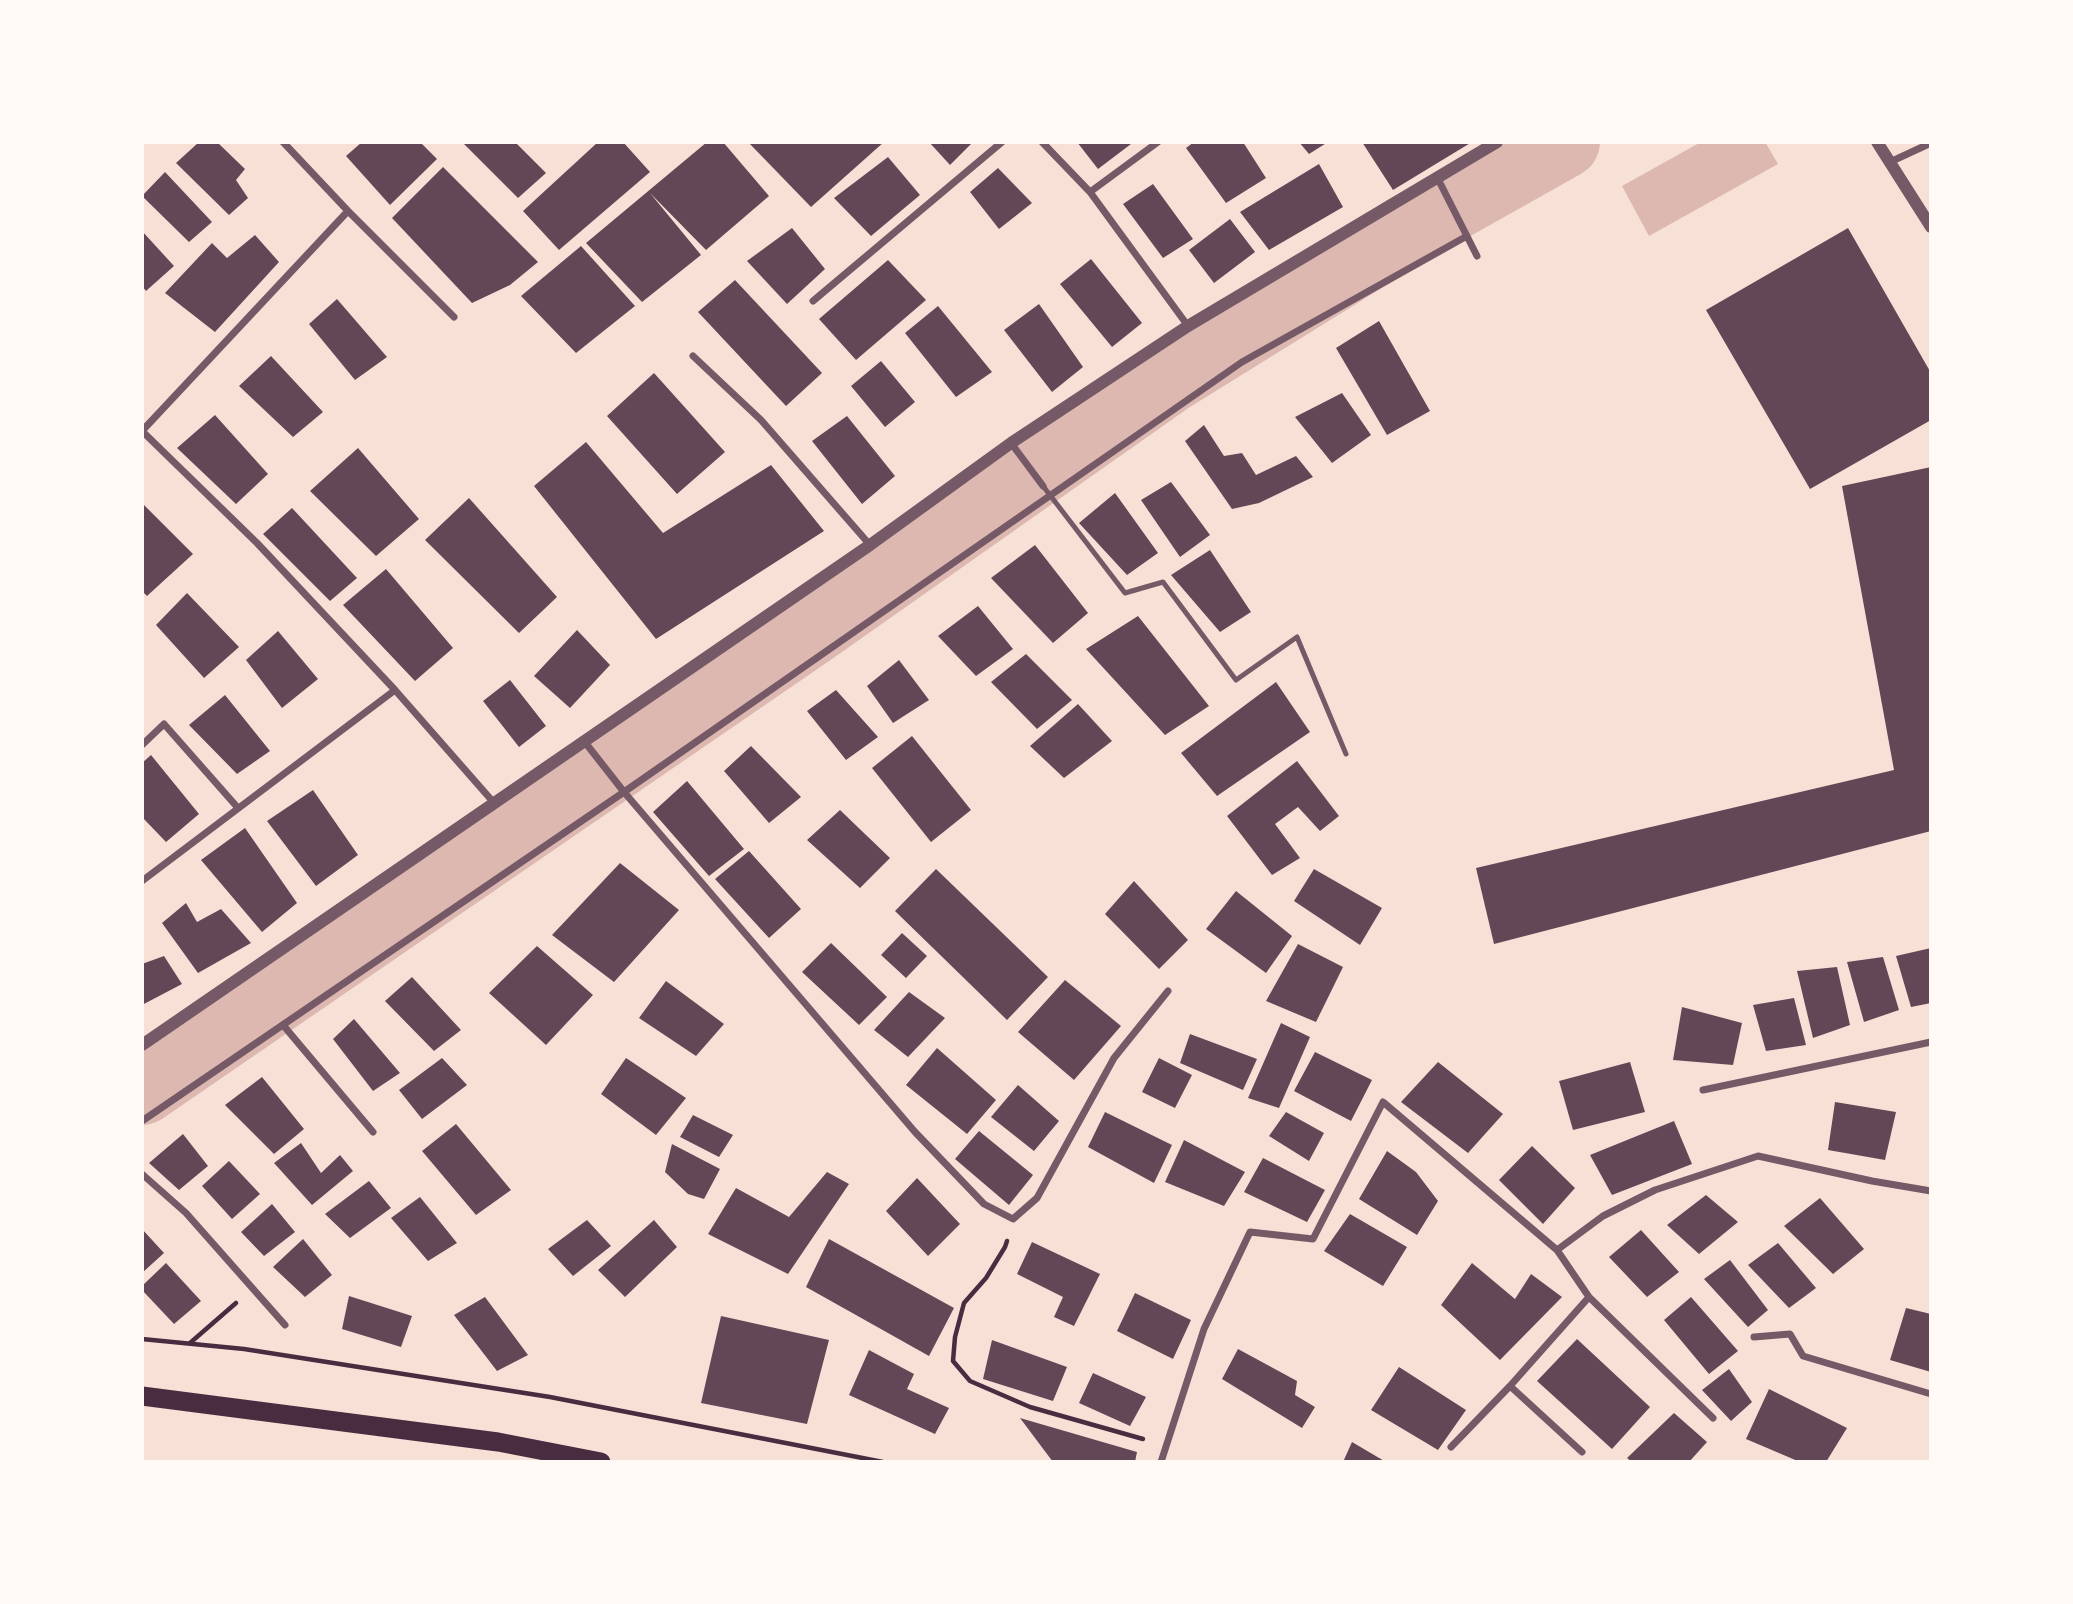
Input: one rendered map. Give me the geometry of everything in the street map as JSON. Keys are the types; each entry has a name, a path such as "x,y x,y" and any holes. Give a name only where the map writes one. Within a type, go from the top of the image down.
{"highway":[{"path":"142,1396 498,1443 601,1462"}],"street":[{"path":"283,142 454,317"},
{"path":"813,301 1002,142"},
{"path":"1042,142 1090,192 1188,326"},
{"path":"1090,192 1158,142"},
{"path":"142,1045 870,545 1011,443 1188,326 1497,142"},
{"path":"1877,142 1931,227"},
{"path":"1890,162 1931,143"},
{"path":"1437,176 1477,256"},
{"path":"348,211 142,431 257,543 395,690 495,804"},
{"path":"142,1121 624,792 1242,362 1467,236"},
{"path":"693,356 761,420 870,545"},
{"path":"1011,443 1043,486"},
{"path":"142,881 395,690"},
{"path":"142,745 164,724 238,808"},
{"path":"584,741 624,792 915,1132 984,1204 1013,1219 1037,1198 1115,1058 1168,991"},
{"path":"283,1025 373,1132"},
{"path":"1703,1090 1931,1042"},
{"path":"1161,1462 1203,1329 1250,1232 1313,1239 1383,1101 1557,1250 1589,1297 1713,1418"},
{"path":"1557,1250 1603,1216 1655,1190 1758,1156 1931,1191"},
{"path":"142,1174 186,1213 285,1325"},
{"path":"1451,1447 1510,1386 1589,1297"},
{"path":"1754,1337 1790,1334 1803,1356 1931,1394"},
{"path":"1510,1386 1582,1452"}],"lane":[{"path":"1043,486 1125,593 1163,582 1236,680 1297,637 1346,754"}],"path":[{"path":"1013,1219 1005,1247 986,1278 964,1303 955,1337 953,1361 970,1381 1030,1407 1166,1445"},
{"path":"189,1344 244,1297"},
{"path":"142,1339 244,1349 550,1397 883,1462"}],"shaded area":[{"path":"1701,142 1765,142 1778,164 1649,236 1622,186"}],"building":[{"path":"199,142 217,142 245,169 236,180 248,198 229,215 176,163"},
{"path":"362,142 420,142 437,159 390,205 346,156"},
{"path":"462,142 515,142 546,173 518,198"},
{"path":"598,142 623,142 650,172 559,250 523,211"},
{"path":"707,142 723,142 769,196 706,250 650,193 701,255 642,302 586,243"},
{"path":"748,142 884,142 811,207"},
{"path":"929,142 973,142 950,165"},
{"path":"1077,142 1129,142 1131,144 1098,169"},
{"path":"1194,142 1243,142 1266,178 1226,203 1186,148"},
{"path":"1299,142 1328,142 1309,154"},
{"path":"1362,142 1472,142 1393,190"},
{"path":"888,157 920,195 871,236 834,198"},
{"path":"1319,164 1343,207 1269,250 1240,212"},
{"path":"443,167 538,262 510,285 472,303 392,218"},
{"path":"998,168 1032,203 999,229 970,192"},
{"path":"165,172 212,222 189,242 142,196"},
{"path":"1153,184 1193,239 1163,258 1123,204"},
{"path":"1230,219 1255,252 1214,283 1189,250"},
{"path":"792,228 825,269 787,304 747,261"},
{"path":"1848,228 1931,373 1931,420 1810,489 1706,310"},
{"path":"142,231 174,266 146,291 142,286"},
{"path":"255,235 279,262 215,332 165,293 212,243 227,258"},
{"path":"581,246 635,306 576,353 521,296"},
{"path":"1091,259 1142,323 1112,347 1060,284"},
{"path":"888,260 926,300 856,360 819,319"},
{"path":"735,280 822,373 786,406 698,312"},
{"path":"337,299 387,357 355,380 309,324"},
{"path":"1039,304 1083,367 1052,392 1004,330"},
{"path":"938,306 992,372 956,397 905,333"},
{"path":"1379,321 1430,411 1387,435 1336,348"},
{"path":"271,356 323,412 293,437 239,386"},
{"path":"881,361 915,402 885,427 851,386"},
{"path":"654,373 725,452 677,494 607,416"},
{"path":"1342,393 1371,435 1332,463 1295,417"},
{"path":"215,415 268,474 236,504 177,448"},
{"path":"847,416 895,476 862,504 812,441"},
{"path":"1204,425 1224,456 1242,453 1256,475 1296,456 1313,477 1259,503 1232,509 1185,441"},
{"path":"586,442 663,533 771,465 824,531 656,639 534,486"},
{"path":"358,448 419,519 376,556 310,491"},
{"path":"1931,467 1931,831 1494,944 1476,868 1894,770 1842,486"},
{"path":"1171,482 1210,535 1180,557 1141,500"},
{"path":"1115,493 1158,553 1127,575 1079,523"},
{"path":"469,498 557,597 519,633 425,540"},
{"path":"142,503 193,554 147,596 142,591"},
{"path":"292,508 357,578 330,601 263,534"},
{"path":"1035,545 1088,613 1053,643 991,578"},
{"path":"1210,550 1251,612 1220,632 1171,575"},
{"path":"386,569 453,648 415,681 343,605"},
{"path":"187,593 239,647 204,678 156,625"},
{"path":"978,606 1013,649 976,676 938,636"},
{"path":"1138,616 1209,706 1165,735 1086,649"},
{"path":"577,630 610,665 570,708 534,676"},
{"path":"278,631 318,679 282,708 246,660"},
{"path":"1026,654 1072,700 1037,729 991,682"},
{"path":"899,660 929,700 893,723 867,686"},
{"path":"510,680 546,726 519,747 483,701"},
{"path":"1276,682 1310,732 1217,796 1181,753"},
{"path":"836,690 878,737 846,760 807,711"},
{"path":"225,695 270,751 237,774 189,725"},
{"path":"1078,704 1112,741 1064,778 1030,746"},
{"path":"912,736 971,810 931,842 872,768"},
{"path":"751,746 801,797 769,823 724,771"},
{"path":"151,755 199,814 166,842 142,817 142,763"},
{"path":"1297,761 1339,816 1320,831 1298,807 1275,824 1300,858 1272,875 1227,816"},
{"path":"687,781 744,849 709,876 653,812"},
{"path":"313,790 358,855 316,886 267,821"},
{"path":"840,810 890,858 860,888 807,840"},
{"path":"245,828 297,903 262,932 201,860"},
{"path":"749,851 801,909 769,938 715,879"},
{"path":"620,863 679,910 614,982 552,935"},
{"path":"936,869 1048,977 1007,1020 895,911"},
{"path":"1314,869 1382,908 1360,945 1294,901"},
{"path":"1134,881 1188,940 1159,969 1105,914"},
{"path":"1236,891 1292,936 1266,973 1206,929"},
{"path":"186,903 197,922 221,909 251,943 198,973 162,923"},
{"path":"902,933 927,956 906,978 881,955"},
{"path":"831,943 887,997 859,1025 802,972"},
{"path":"1298,944 1343,967 1316,1022 1266,1001"},
{"path":"537,946 593,995 546,1045 489,993"},
{"path":"1931,948 1931,1003 1911,1007 1896,956"},
{"path":"164,956 182,984 142,1005 142,964"},
{"path":"1883,957 1899,1010 1864,1022 1847,962"},
{"path":"1837,967 1850,1025 1813,1038 1797,971"},
{"path":"412,977 461,1030 434,1051 385,1001"},
{"path":"1065,980 1121,1026 1074,1080 1018,1032"},
{"path":"666,981 724,1024 696,1056 639,1018"},
{"path":"909,992 945,1018 908,1057 874,1030"},
{"path":"1794,998 1806,1045 1766,1051 1753,1005"},
{"path":"1682,1007 1742,1023 1733,1065 1673,1060"},
{"path":"354,1019 400,1073 373,1091 333,1039"},
{"path":"1281,1023 1310,1037 1279,1108 1248,1098"},
{"path":"1190,1034 1257,1059 1243,1090 1180,1063"},
{"path":"937,1048 996,1100 967,1134 906,1085"},
{"path":"1315,1052 1372,1080 1351,1121 1294,1091"},
{"path":"442,1058 467,1085 422,1119 399,1090"},
{"path":"626,1058 686,1098 656,1135 601,1094"},
{"path":"1159,1058 1192,1075 1175,1108 1142,1092"},
{"path":"1438,1062 1503,1114 1468,1153 1401,1102"},
{"path":"1630,1062 1645,1112 1573,1130 1559,1081"},
{"path":"262,1077 304,1129 274,1154 225,1105"},
{"path":"1018,1085 1059,1121 1034,1151 991,1117"},
{"path":"1835,1102 1896,1112 1885,1160 1828,1150"},
{"path":"1105,1112 1172,1145 1154,1183 1088,1147"},
{"path":"1286,1112 1324,1133 1309,1161 1269,1136"},
{"path":"693,1115 733,1135 719,1157 680,1137"},
{"path":"1674,1121 1692,1164 1612,1195 1590,1155"},
{"path":"456,1124 511,1190 476,1215 422,1151"},
{"path":"979,1131 1033,1175 1009,1205 955,1159"},
{"path":"183,1134 208,1166 179,1190 149,1163"},
{"path":"1184,1140 1245,1172 1224,1206 1165,1182"},
{"path":"301,1143 321,1173 340,1155 353,1171 312,1205 274,1163"},
{"path":"672,1144 720,1169 704,1199 688,1194 665,1172"},
{"path":"1532,1146 1575,1188 1543,1224 1499,1180"},
{"path":"1387,1151 1416,1172 1438,1201 1417,1235 1359,1199"},
{"path":"1263,1158 1325,1190 1307,1222 1244,1192"},
{"path":"229,1161 260,1194 232,1219 202,1186"},
{"path":"827,1172 849,1184 788,1274 708,1234 736,1188 789,1217"},
{"path":"917,1178 960,1224 928,1256 886,1211"},
{"path":"369,1181 391,1208 350,1238 325,1214"},
{"path":"1706,1195 1738,1222 1699,1254 1667,1225"},
{"path":"420,1197 457,1243 428,1261 391,1218"},
{"path":"1820,1198 1864,1249 1833,1274 1784,1226"},
{"path":"272,1204 295,1232 264,1256 241,1232"},
{"path":"1350,1214 1407,1247 1383,1286 1324,1251"},
{"path":"587,1220 611,1246 573,1276 548,1249"},
{"path":"654,1220 677,1247 625,1297 598,1270"},
{"path":"142,1229 164,1253 142,1273"},
{"path":"1641,1230 1679,1272 1647,1297 1609,1257"},
{"path":"303,1239 332,1275 305,1297 273,1267"},
{"path":"829,1239 954,1308 929,1356 806,1287"},
{"path":"1032,1242 1100,1274 1074,1326 1054,1317 1063,1297 1017,1274"},
{"path":"1778,1243 1816,1288 1789,1308 1748,1265"},
{"path":"1730,1260 1768,1310 1748,1327 1704,1279"},
{"path":"166,1263 201,1301 174,1324 142,1290 142,1286"},
{"path":"1472,1263 1515,1299 1531,1274 1562,1297 1500,1360 1441,1305"},
{"path":"1135,1293 1191,1320 1173,1359 1117,1331"},
{"path":"349,1296 412,1316 401,1347 342,1329"},
{"path":"485,1297 528,1355 497,1371 454,1315"},
{"path":"1691,1297 1738,1351 1709,1374 1664,1320"},
{"path":"1906,1308 1931,1314 1931,1372 1890,1360"},
{"path":"721,1316 829,1340 807,1424 701,1403"},
{"path":"1577,1339 1650,1407 1612,1449 1537,1381"},
{"path":"992,1340 1067,1367 1053,1401 983,1379"},
{"path":"1238,1349 1297,1381 1295,1395 1315,1407 1302,1428 1222,1379"},
{"path":"869,1350 914,1374 907,1389 949,1408 935,1434 849,1395"},
{"path":"1399,1367 1466,1410 1438,1450 1371,1410"},
{"path":"1729,1369 1752,1402 1731,1421 1702,1390"},
{"path":"1093,1373 1146,1397 1130,1426 1079,1403"},
{"path":"1769,1389 1847,1428 1826,1462 1800,1462 1746,1439"},
{"path":"1674,1413 1707,1442 1689,1462 1632,1462 1627,1458"},
{"path":"1020,1418 1137,1452 1135,1462 1053,1462"},
{"path":"1352,1442 1386,1462 1343,1462"}],"waterway":[{"path":"142,1089 812,629 1167,379 1404,232 1564,142"}]}
